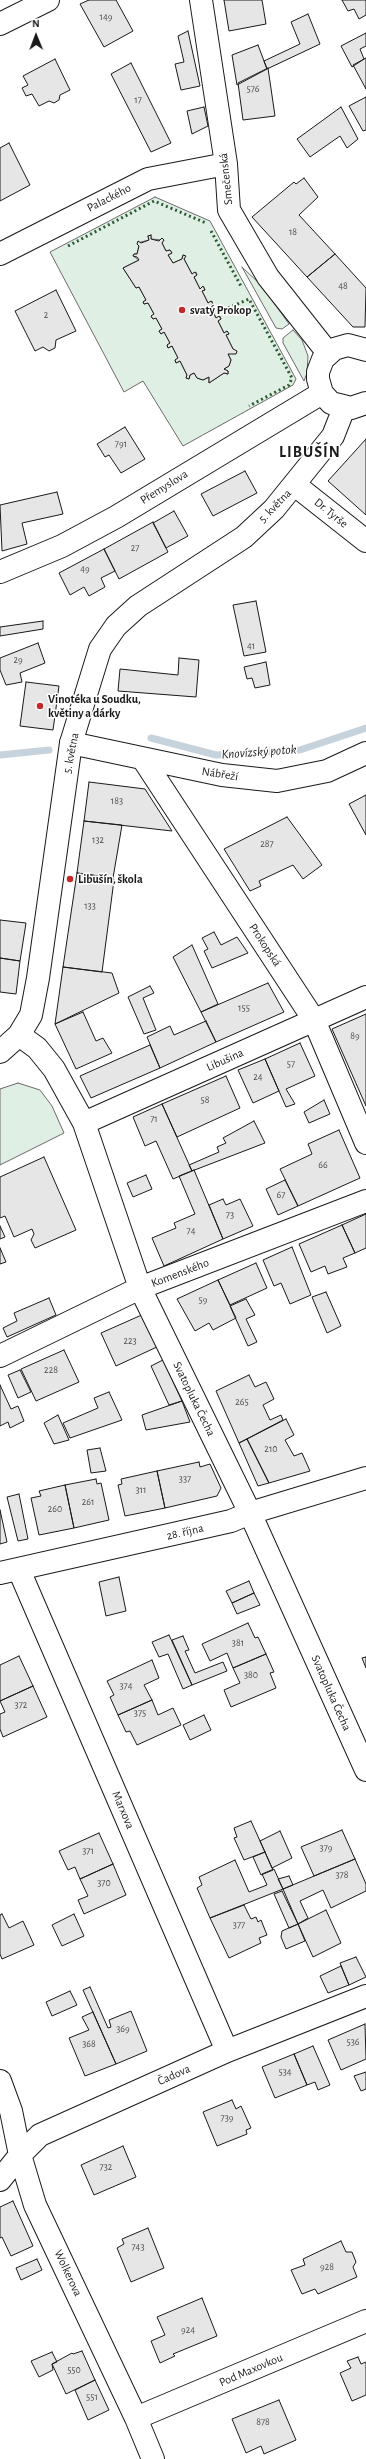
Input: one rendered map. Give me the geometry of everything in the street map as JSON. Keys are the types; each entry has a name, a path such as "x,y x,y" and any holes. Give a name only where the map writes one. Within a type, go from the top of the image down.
{"street":[{"path":"0,24 48,0"},
{"name":"Smečenská","path":"201,0 226,164 229,210 268,277 328,353"},
{"name":"Palackého","path":"0,254 148,178 226,164"},
{"path":"366,350 348,345 328,353 318,372 322,393 331,403 344,408 357,407 366,403"},
{"name":"Přemyslova","path":"0,572 62,546 116,517 322,393"},
{"name":"5. května","path":"0,1052 19,1035 30,1015 38,978 71,743 100,649 116,626 138,606 244,536 274,509 296,484 333,436 344,408"},
{"name":"Dr. Tyrše","path":"296,484 366,541"},
{"name":"Nábřeží","path":"71,743 222,775 277,781 327,771 366,753"},
{"name":"Prokopská","path":"143,759 314,1020 366,1143"},
{"name":"Libušina","path":"84,1123 366,997"},
{"name":"Svatopluka Čecha","path":"19,1035 37,1048 54,1068 84,1123 140,1288 250,1513 366,1770"},
{"name":"Komenského","path":"0,1356 140,1288 366,1201"},
{"name":"28. října","path":"10,1572 231,1522 250,1513 366,1478"},
{"name":"Marxova","path":"10,1572 227,2051"},
{"name":"Čadova","path":"0,2180 20,2155 40,2135 227,2051 366,1996"},
{"name":"Wolkerova","path":"0,2081 11,2111 20,2155 35,2205 136,2418 153,2459"},
{"name":"Pod Maxovkou","path":"136,2418 366,2322"}],"green space":[{"path":"155,197 210,221 296,379 293,385 183,446 143,381 124,392 50,252","holes":["148,236 151,236 151,239 164,240 162,243 166,251 170,250 172,253 168,255 173,263 182,259 183,255 185,256 184,259 192,274 196,272 197,275 194,277 200,289 204,287 205,290 202,291 208,303 212,301 213,304 210,306 216,318 220,316 221,319 218,321 224,333 227,331 229,334 226,335 233,349 228,354 231,360 229,366 224,369 228,371 228,374 224,373 209,383 209,377 203,380 197,378 194,373 190,375 189,379 186,378 187,375 180,361 176,363 175,360 178,358 172,346 168,348 167,345 170,343 164,332 161,334 159,331 162,329 156,318 153,319 151,317 154,314 148,303 144,304 143,302 146,300 139,287 136,288 123,268 139,260 133,256 134,254 137,254 139,246 137,243 149,240"]},
{"path":"242,267 262,286 289,324 282,329 276,328"},
{"path":"293,330 302,340 308,356 307,373 304,381 283,343 283,338"},
{"path":"18,1083 40,1090 52,1106 64,1133 0,1165 0,1089"}],"building":[{"path":"89,0 116,0 133,31 104,47 80,4"},
{"path":"224,0 262,0 266,24 229,31"},
{"path":"342,0 366,0 366,15 359,19 354,9 348,11"},
{"path":"308,14 320,44 267,69 264,61 300,44 291,22"},
{"path":"188,31 200,86 181,90 175,64 184,62 178,36"},
{"path":"366,33 366,46 360,49 364,59 352,67 341,46"},
{"path":"258,45 267,69 237,85 232,55"},
{"path":"366,58 366,89 353,65"},
{"path":"55,59 70,90 60,95 59,100 54,103 49,101 39,106 32,94 26,96 22,88 28,85 23,76"},
{"path":"131,63 171,143 151,152 111,74"},
{"path":"268,68 275,116 243,120 238,83"},
{"path":"366,97 366,130 363,131 349,106"},
{"path":"204,107 208,126 192,134 187,111"},
{"path":"341,107 358,139 347,148 340,136 310,157 297,139"},
{"path":"9,143 30,185 0,201 0,148"},
{"path":"304,178 318,197 299,215 335,254 307,277 252,217 294,182 296,184"},
{"name":"svatý Prokop","path":"151,235 151,239 159,241 162,238 164,240 162,243 166,251 170,250 172,253 168,255 173,263 182,259 183,255 186,256 184,259 192,274 195,272 197,275 194,277 200,289 203,286 205,290 202,291 208,303 211,301 213,304 210,306 216,318 219,316 221,319 218,321 224,333 227,331 229,334 226,335 233,349 237,351 236,354 228,354 231,360 229,366 224,369 228,371 228,374 224,373 209,383 209,377 203,380 197,378 194,373 190,375 189,379 186,378 187,375 180,361 176,363 175,360 178,358 172,346 168,348 167,345 170,343 164,332 161,334 159,331 162,329 156,318 153,319 151,316 154,314 148,303 144,304 143,302 146,300 139,287 136,288 123,268 139,260 137,257 133,256 134,254 137,254 139,246 137,244 138,241 141,243 149,240 148,236"},
{"path":"335,254 366,288 365,327 353,327 307,277"},
{"path":"56,290 76,331 56,340 55,348 49,351 43,347 35,351 15,311"},
{"path":"125,427 145,459 121,473 109,455 105,457 97,444"},
{"path":"366,439 366,515 328,481"},
{"path":"245,471 257,493 213,516 201,494"},
{"path":"57,492 63,514 22,523 27,544 2,551 0,505"},
{"path":"174,511 188,536 166,548 153,523"},
{"path":"153,522 168,552 119,579 104,549"},
{"path":"104,549 115,571 101,578 105,587 89,596 84,587 70,595 59,573"},
{"path":"256,601 266,652 244,656 233,605"},
{"path":"43,621 43,629 0,636 0,627"},
{"path":"38,643 45,663 20,673 22,682 6,685 0,670 0,658"},
{"path":"179,658 199,660 196,697 118,691 120,669 178,675"},
{"path":"266,662 270,685 255,688 252,678 247,679 244,667"},
{"name":"Vinotéka u Soudku, květiny a dárky","path":"26,682 59,686 53,730 20,726"},
{"path":"89,782 145,789 172,831 84,821"},
{"path":"366,795 366,835 349,804"},
{"path":"287,817 322,865 303,879 293,865 259,881 261,886 250,891 224,849"},
{"path":"84,821 122,825 113,878 77,873"},
{"path":"77,873 113,878 114,880 102,972 63,967"},
{"path":"0,920 26,923 20,961 0,958"},
{"path":"214,932 221,945 237,937 248,953 212,968 204,951 208,949 202,938"},
{"path":"192,945 218,1004 201,1012 173,957"},
{"path":"0,958 20,961 16,994 0,992"},
{"path":"63,967 112,973 119,993 55,1024"},
{"path":"268,983 284,1012 216,1042 201,1012"},
{"path":"150,986 154,993 143,998 156,1030 144,1034 128,997"},
{"path":"83,1012 96,1041 103,1038 112,1053 76,1069 55,1024"},
{"path":"366,1014 366,1106 332,1029"},
{"path":"206,1021 216,1042 160,1068 147,1037 170,1026 174,1035"},
{"path":"300,1043 315,1076 286,1089 295,1104 286,1107 265,1059"},
{"path":"150,1045 160,1068 91,1098 80,1076"},
{"path":"265,1059 279,1091 253,1103 238,1070"},
{"path":"226,1076 240,1108 177,1137 162,1104"},
{"path":"324,1100 330,1114 309,1123 304,1112"},
{"path":"162,1104 192,1171 173,1179 156,1141 145,1146 133,1117"},
{"path":"254,1121 265,1143 192,1171 189,1165 219,1152 217,1147 226,1143 223,1138"},
{"path":"339,1130 360,1178 298,1206 280,1169 312,1154 308,1144"},
{"path":"44,1157 76,1230 35,1248 31,1240 34,1234 32,1229 14,1237 5,1216 0,1218 0,1177"},
{"path":"194,1170 223,1239 164,1266 152,1238 176,1228 174,1223 195,1214 179,1176"},
{"path":"146,1175 152,1189 133,1197 127,1183"},
{"path":"285,1180 298,1206 278,1215 266,1189"},
{"path":"223,1199 226,1205 240,1199 253,1226 223,1239 209,1205"},
{"path":"366,1214 366,1248 355,1253 342,1225"},
{"path":"342,1225 355,1253 343,1258 347,1267 328,1274 325,1266 311,1272 299,1244"},
{"path":"0,1226 5,1237 0,1239"},
{"path":"292,1247 311,1295 290,1304 281,1283 274,1286 263,1260"},
{"path":"0,1248 6,1262 0,1264"},
{"path":"256,1263 267,1288 230,1305 218,1280"},
{"path":"218,1280 236,1318 213,1330 209,1323 195,1331 177,1299"},
{"path":"326,1292 341,1326 327,1333 312,1297"},
{"path":"49,1298 56,1315 7,1337 3,1328 17,1321 14,1313"},
{"path":"246,1299 255,1315 246,1319 257,1342 248,1346 230,1306"},
{"path":"144,1314 159,1346 116,1366 101,1333"},
{"path":"64,1350 79,1382 36,1401 21,1369"},
{"path":"163,1360 182,1401 169,1405 151,1366"},
{"path":"20,1370 31,1392 18,1398 8,1375"},
{"path":"249,1375 255,1387 266,1382 274,1399 263,1405 270,1420 281,1415 283,1420 239,1443 216,1391"},
{"path":"0,1385 11,1409 18,1406 24,1421 10,1428 8,1422 0,1426"},
{"path":"109,1392 122,1420 70,1438 63,1423 98,1408 94,1398"},
{"path":"182,1401 190,1422 146,1430 142,1415"},
{"path":"58,1415 69,1440 54,1444 44,1423"},
{"path":"286,1419 294,1435 285,1440 294,1456 302,1453 310,1471 269,1483 247,1439"},
{"path":"247,1439 269,1483 258,1486 239,1443"},
{"path":"100,1448 106,1471 91,1473 87,1450"},
{"path":"199,1462 200,1467 210,1464 221,1488 217,1496 165,1508 157,1471"},
{"path":"157,1471 165,1508 125,1516 118,1485 122,1484 121,1479"},
{"path":"96,1479 97,1484 101,1483 109,1520 74,1528 65,1485"},
{"path":"65,1485 74,1528 39,1535 31,1498 41,1496 39,1491"},
{"path":"19,1494 28,1539 18,1541 7,1497"},
{"path":"0,1510 7,1542 0,1544"},
{"path":"119,1577 126,1611 106,1616 99,1582"},
{"path":"249,1581 254,1593 232,1603 226,1591"},
{"path":"254,1593 260,1605 237,1614 232,1603"},
{"path":"248,1623 255,1638 258,1637 266,1654 233,1668 227,1653 210,1661 202,1644"},
{"path":"169,1635 192,1685 183,1689 168,1654 159,1657 152,1642"},
{"path":"183,1636 189,1650 185,1651 195,1673 223,1662 227,1671 192,1685 172,1640"},
{"path":"266,1654 274,1672 270,1673 276,1688 231,1707 224,1690 240,1683 233,1668"},
{"path":"19,1656 33,1686 0,1701 0,1665"},
{"path":"366,1657 366,1668 362,1658"},
{"path":"152,1660 159,1678 144,1685 152,1700 118,1715 110,1697 114,1695 107,1681"},
{"path":"33,1686 47,1717 3,1737 0,1729 0,1714 5,1712 0,1701"},
{"path":"152,1700 158,1715 173,1708 181,1725 137,1745 130,1731 126,1732 118,1715"},
{"path":"204,1715 211,1730 190,1740 183,1725"},
{"path":"251,1821 265,1852 244,1860 234,1838 237,1837 234,1828"},
{"path":"342,1830 355,1859 314,1876 301,1847"},
{"path":"280,1831 292,1858 272,1868 260,1841"},
{"path":"99,1833 113,1864 80,1879 75,1867 68,1870 59,1851"},
{"path":"265,1852 273,1870 261,1875 253,1857"},
{"path":"355,1859 366,1884 366,1891 331,1908 323,1890 300,1901 308,1918 298,1924 283,1889"},
{"path":"235,1860 249,1892 267,1885 262,1874 274,1869 283,1889 210,1918 197,1888 202,1885 199,1877"},
{"path":"113,1864 126,1895 84,1914 78,1900 88,1896 80,1879"},
{"path":"289,1876 293,1885 283,1889 278,1879"},
{"path":"282,1891 298,1924 289,1928 274,1894"},
{"path":"244,1905 251,1919 256,1917 258,1922 261,1920 267,1935 259,1938 261,1943 229,1958 210,1918"},
{"path":"326,1910 341,1943 313,1957 298,1924"},
{"path":"2,1914 9,1928 23,1921 34,1945 2,1959 0,1954 0,1915"},
{"path":"74,1914 84,1936 62,1946 52,1925"},
{"path":"298,1924 305,1941 286,1949 281,1937 282,1931"},
{"path":"356,1957 366,1977 349,1985 340,1963"},
{"path":"341,1966 349,1985 328,1993 320,1976"},
{"path":"90,1987 108,2028 111,2027 109,2020 131,2011 147,2051 116,2064 83,1990"},
{"path":"70,1991 77,2005 52,2016 46,2002"},
{"path":"93,2012 116,2064 85,2076 69,2038 89,2030 82,2017"},
{"path":"365,2024 366,2059 341,2070 328,2040"},
{"path":"313,2046 330,2085 318,2090 315,2082 307,2085 294,2054"},
{"path":"294,2054 307,2085 275,2098 262,2067"},
{"path":"366,2072 366,2089 361,2091 354,2076"},
{"path":"232,2100 236,2109 241,2106 251,2128 246,2130 247,2134 217,2146 203,2112"},
{"path":"123,2146 136,2177 94,2195 81,2165"},
{"path":"13,2201 33,2246 11,2256 2,2237 0,2238 0,2207"},
{"path":"148,2228 164,2268 131,2282 117,2248 124,2244 122,2239"},
{"path":"341,2241 346,2252 352,2252 356,2262 353,2267 357,2277 318,2294 315,2289 302,2294 291,2270 305,2265 303,2259"},
{"path":"37,2259 42,2270 21,2280 16,2268"},
{"path":"202,2298 217,2336 173,2354 175,2356 160,2363 151,2341 165,2335 157,2317"},
{"path":"82,2351 95,2380 66,2394 52,2364 72,2353"},
{"path":"52,2352 57,2362 52,2364 53,2370 39,2377 31,2361"},
{"path":"358,2357 361,2364 366,2362 366,2395 352,2401 340,2373 351,2368 347,2361"},
{"path":"95,2380 109,2410 88,2420 75,2390"},
{"path":"279,2400 296,2440 264,2454 261,2446 246,2453 232,2419"}],"waterway":[{"name":"Knovízský potok","path":"151,738 216,755 300,750 366,728"},
{"name":"Knovízský potok","path":"0,755 49,750"}],"hedge":[{"path":"68,246 154,201 206,223"},
{"path":"211,231 242,288"},
{"path":"228,308 249,299 292,378 289,385 249,406"}],"place":[{"name":"svatý Prokop","path":"182,310"},
{"name":"Vinotéka u Soudku, květiny a dárky","path":"40,706"},
{"name":"Libušín, škola","path":"70,879"}],"district":[{"name":"LIBUŠÍN","path":"310,452"}]}
